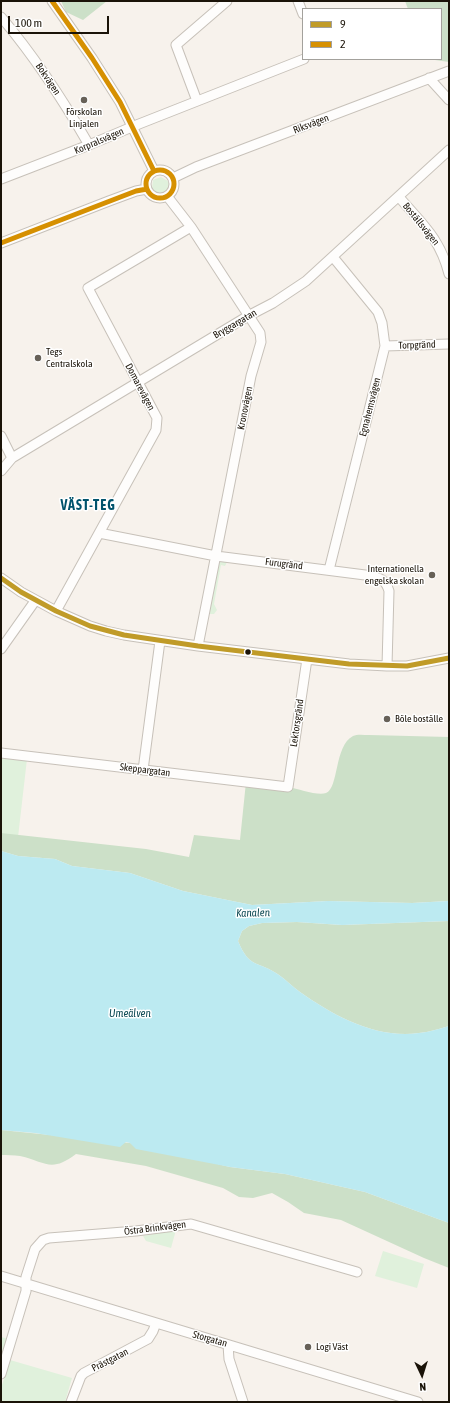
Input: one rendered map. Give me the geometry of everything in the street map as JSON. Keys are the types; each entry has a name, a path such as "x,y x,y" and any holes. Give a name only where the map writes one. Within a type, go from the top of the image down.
{"street":[{"path":"52,1 107,80 120,102 154,171"},
{"path":"197,101 176,45 227,1"},
{"path":"298,1 302,11"},
{"name":"Bokvägen","path":"1,17 38,64 70,112 89,145"},
{"name":"Korpralsvägen","path":"1,179 302,60"},
{"name":"Riksvägen","path":"173,178 196,167 449,71"},
{"path":"429,78 449,100"},
{"name":"Bryggargatan","path":"1,470 12,458 248,316 273,303 306,281 449,150"},
{"path":"164,170 173,178 174,188 167,196 157,198 152,196 147,189 147,179 154,171 164,170"},
{"path":"1,243 136,191 147,189"},
{"name":"Kronovägen","path":"167,196 191,228 260,333 261,342 251,376 198,646"},
{"name":"Boställsvägen","path":"399,197 445,251 449,274"},
{"name":"Domarevägen","path":"56,611 156,430 157,418 88,288 191,228"},
{"name":"Egnahemsvägen","path":"329,570 385,346 382,323 378,312 333,257"},
{"name":"Torpgränd","path":"385,346 449,344"},
{"path":"1,436 12,458"},
{"name":"Furugränd","path":"99,533 216,556 373,576 383,579 387,584 389,591 387,666"},
{"path":"1,578 36,601 56,611 106,631 160,641 349,664 407,666 449,658"},
{"path":"1,649 36,601"},
{"path":"143,770 160,641"},
{"name":"Lektorsgränd","path":"288,787 307,659"},
{"name":"Skeppargatan","path":"1,753 288,787"},
{"name":"Östra Brinkvägen","path":"1,1374 26,1291 26,1277 34,1249 43,1240 49,1238 136,1231 191,1224 357,1272"},
{"name":"Storgatan","path":"1,1276 418,1402"},
{"name":"Prästgatan","path":"71,1402 79,1379 84,1373 148,1339 156,1323"},
{"path":"228,1345 229,1359 243,1402"}],"green space":[{"path":"61,1 107,1 83,20 66,12"},
{"path":"405,1 449,1 449,62 435,60 442,60 442,8 408,8"},
{"path":"161,177 168,181 171,187 170,190 164,194 157,194 152,188 153,180"},
{"path":"222,561 227,562 225,566 221,565 214,604 217,610 214,614 209,614 219,563"},
{"path":"355,735 449,737 449,901 412,903 328,901 252,905 183,891 130,873 72,866 55,859 18,856 1,851 1,833 146,849 189,857 194,835 240,840 246,782 289,787 322,794 330,790 343,748 347,741"},
{"path":"1,756 27,759 17,846 1,841"},
{"path":"449,921 449,1026 419,1033 403,1034 371,1029 341,1017 313,1001 272,970 251,961 242,950 238,941 242,931 249,926 262,923 297,922 342,925"},
{"path":"1,1130 130,1143 230,1167 285,1174 365,1192 449,1223 449,1268 341,1220 304,1213 272,1193 253,1198 239,1197 223,1188 146,1166 76,1154 67,1160 54,1165 20,1156 1,1155"},
{"path":"176,1230 171,1248 146,1241 143,1236"},
{"path":"383,1251 424,1264 417,1288 375,1276"},
{"path":"1,1337 9,1339 1,1365"},
{"path":"10,1360 72,1378 65,1402 1,1402 1,1388"}],"water":[{"name":"Umeälven","path":"1,851 18,856 55,859 72,866 130,873 183,891 252,905 328,901 412,903 449,901 449,921 342,925 297,922 262,923 249,926 242,931 238,941 242,950 251,961 272,970 313,1001 356,1024 371,1029 403,1034 426,1032 449,1026 449,1223 365,1192 285,1174 230,1167 136,1149 130,1143 126,1142 120,1147 35,1133 1,1130"}],"transit line":[{"name":"2","path":"52,1 92,58 120,102 154,171"},
{"name":"2","path":"160,170 170,174 174,184 170,194 160,198 150,194 146,184 150,174 160,170"},
{"name":"2","path":"1,243 136,191 147,189"},
{"name":"9","path":"1,578 21,592 56,611 90,626 124,635 198,646 349,664 407,666 449,658"}],"place":[{"name":"Förskolan Linjalen","path":"84,100"},
{"name":"Tegs Centralskola","path":"38,358"},
{"name":"Internationella engelska skolan","path":"432,575"},
{"name":"Böle boställe","path":"387,719"},
{"name":"Logi Väst","path":"308,1347"}],"district":[{"name":"VÄST-TEG","path":"88,506"}],"water label":[{"name":"Kanalen","path":"253,913"}]}
